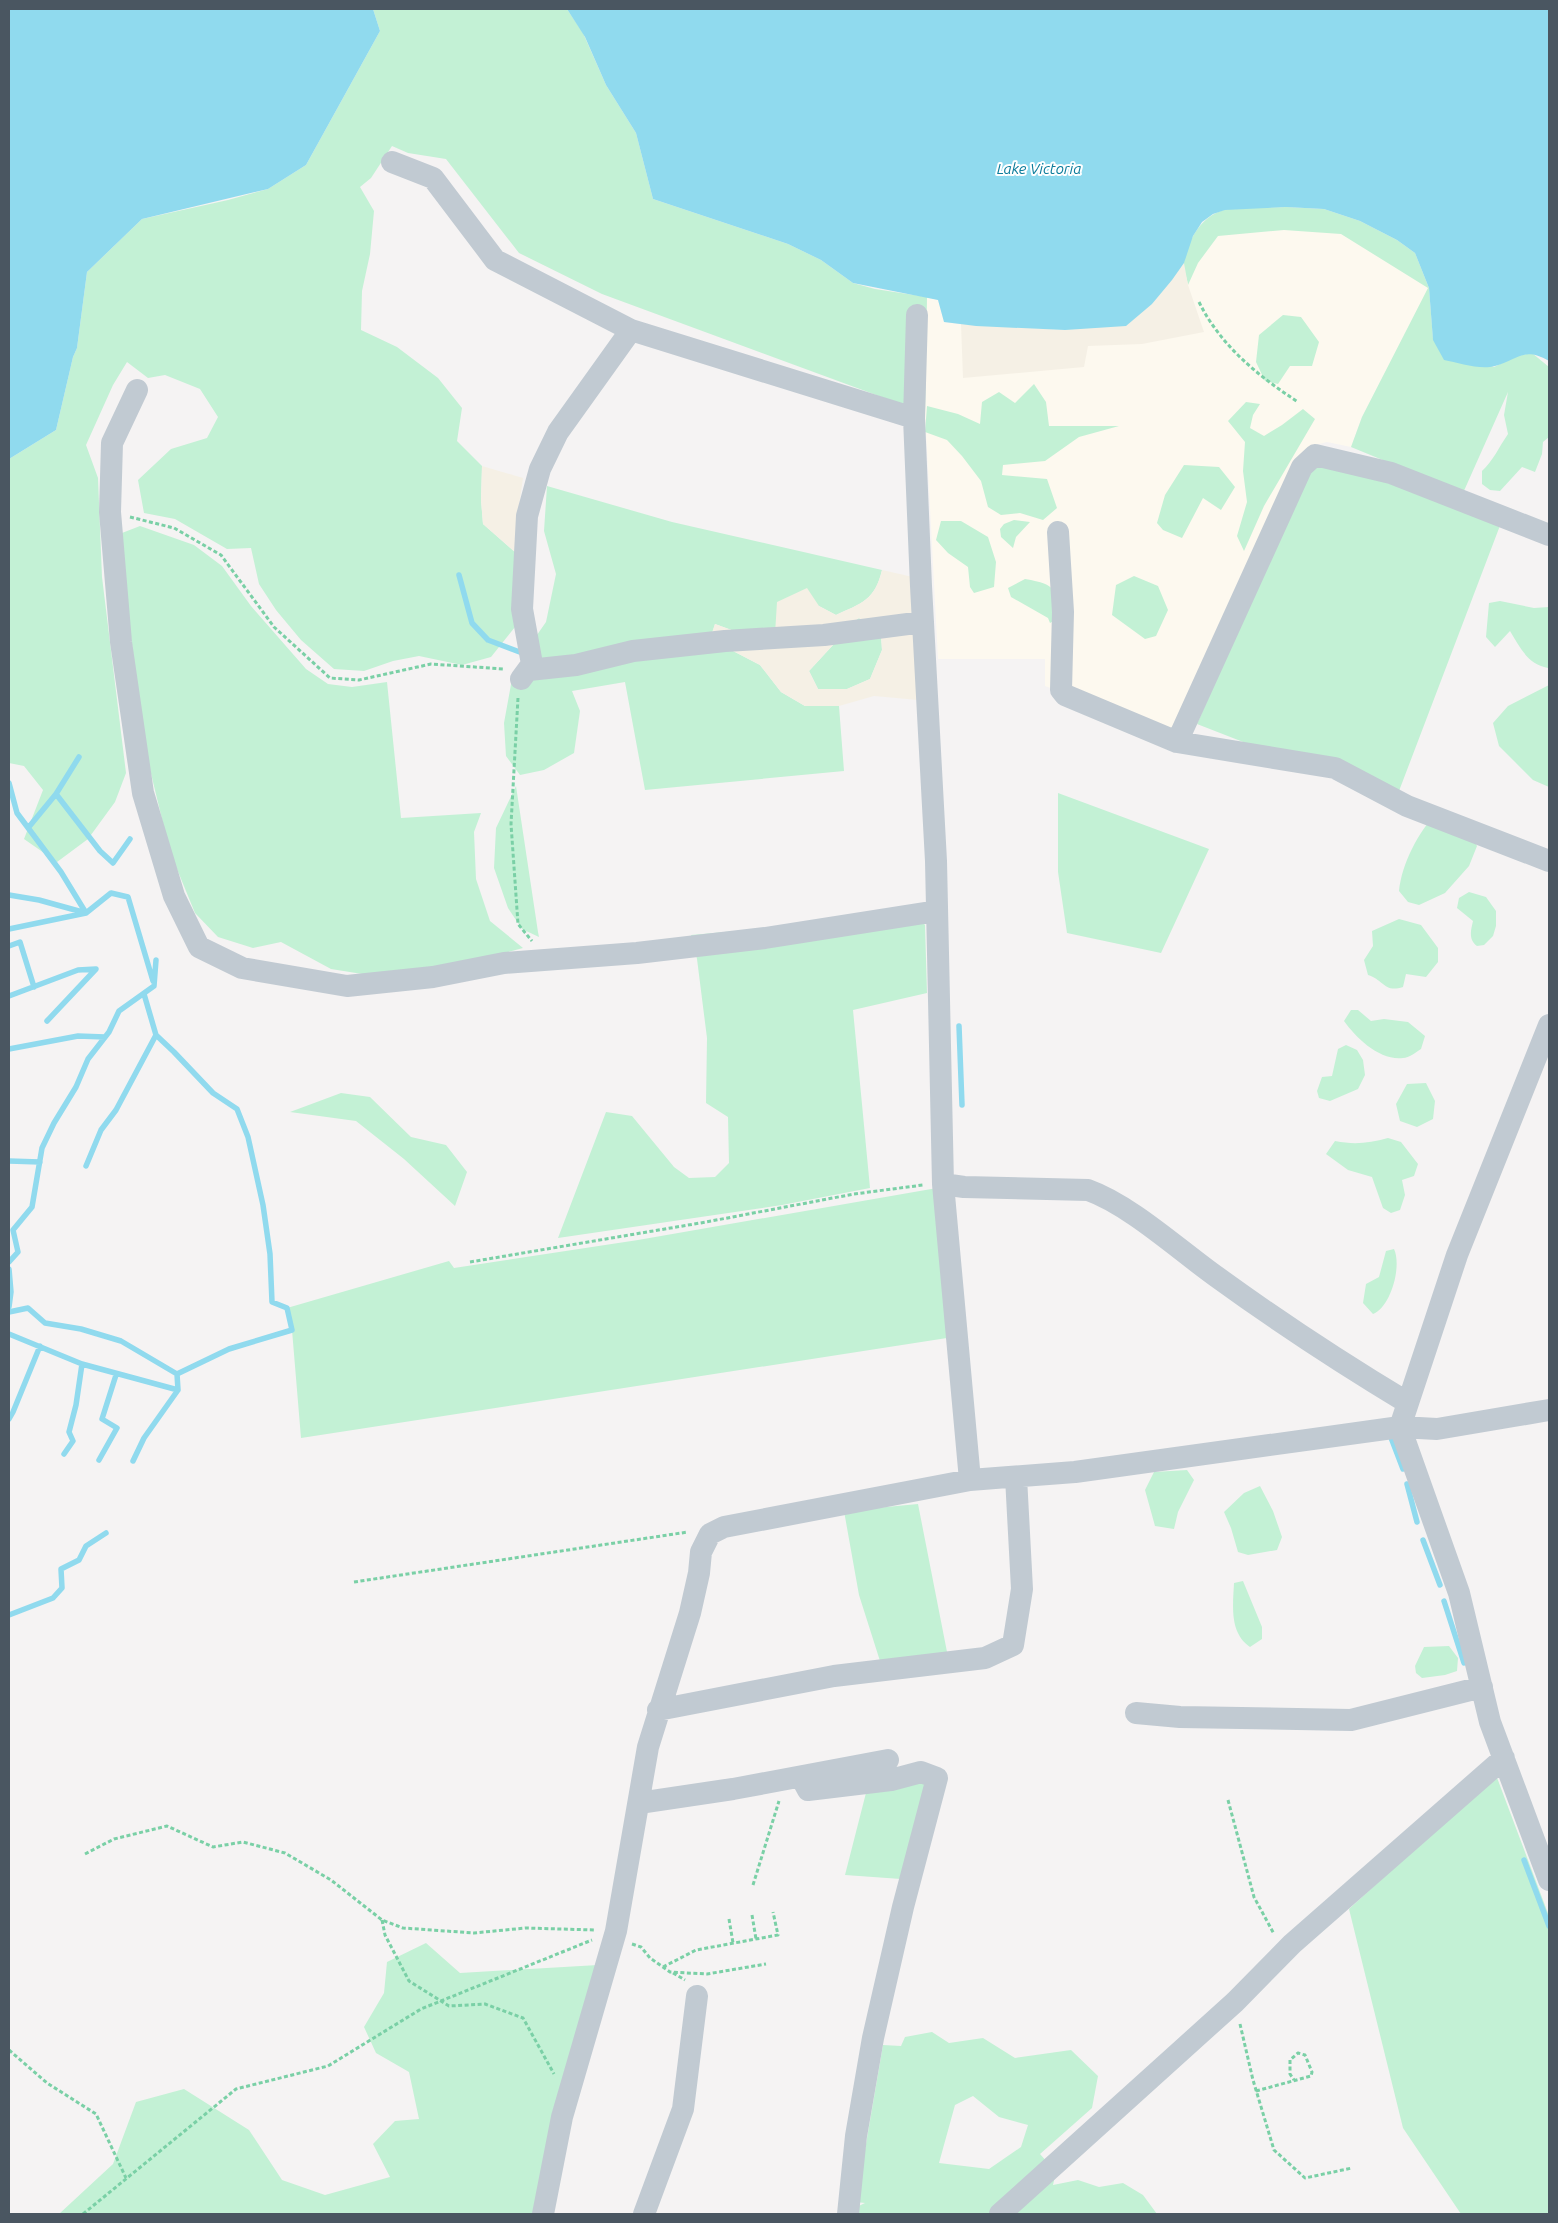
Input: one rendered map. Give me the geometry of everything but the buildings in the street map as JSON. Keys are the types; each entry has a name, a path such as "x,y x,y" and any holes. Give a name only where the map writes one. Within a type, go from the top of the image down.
{"street":[{"path":"392,162 433,178 495,260 631,330 914,418"},
{"path":"917,315 914,418 936,861 943,1184 970,1480"},
{"path":"524,676 532,664 522,609 527,516 540,469 558,432 631,330"},
{"path":"137,390 112,443 110,512 121,642 143,793 174,896 199,948 242,968 346,986 433,977 504,962 637,953 765,938 937,911"},
{"path":"1178,742 1302,467 1315,454 1391,473 1549,535"},
{"path":"1058,532 1063,612 1062,693 1178,742 1335,768 1406,806 1549,861"},
{"path":"524,676 633,651 725,641 824,636 923,622"},
{"path":"1549,1025 1457,1255 1400,1426 1459,1593 1490,1722 1549,1880"},
{"path":"943,1184 964,1187 1088,1190 1098,1194 1119,1205 1219,1279 1337,1360 1408,1403"},
{"path":"544,2214 567,2099 614,1935 648,1747 690,1612 699,1573 700,1552 710,1534 724,1526 970,1480 1075,1472 1400,1426 1437,1429 1549,1410"},
{"path":"658,1710 834,1676 984,1658 1013,1645 1022,1589 1016,1477"},
{"path":"1136,1713 1180,1717 1351,1720 1482,1687"},
{"path":"1000,2214 1235,2002 1287,1949 1504,1758"},
{"path":"804,1783 888,1760"},
{"path":"639,1802 733,1789 804,1783 891,1780 922,1772 937,1778 903,1907 873,2038 856,2136 848,2214"},
{"path":"644,2214 683,2109 697,1996"}],"path":[{"path":"1198,302 1218,333 1247,364 1298,402"},
{"path":"110,512 174,528 221,555 274,627 330,678 359,680 431,664 524,676 511,824 518,924 526,936 543,949 562,959"},
{"path":"470,1262 706,1222 854,1194 905,1186 943,1184"},
{"path":"354,1582 724,1526"},
{"path":"753,1884 783,1790 804,1783"},
{"path":"1228,1800 1254,1898 1269,1928 1287,1949"},
{"path":"85,1854 114,1839 167,1826 213,1847 243,1842 285,1853 330,1880 382,1920 403,1928 474,1933 525,1928 614,1935 641,1947 650,1958 670,1972 707,1974 766,1964"},
{"path":"663,1967 696,1950 778,1935 773,1912"},
{"path":"752,1915 756,1939"},
{"path":"729,1919 733,1943"},
{"path":"382,1920 385,1936 409,1981 449,2006 485,2004 523,2018 567,2099"},
{"path":"83,2214 236,2089 328,2066 421,2009 614,1935"},
{"path":"1235,2002 1256,2091 1274,2150 1305,2178 1352,2168"},
{"path":"9,2050 47,2083 96,2114 126,2178"},
{"path":"1256,2091 1311,2076 1312,2072 1305,2055 1298,2053 1293,2056 1289,2067 1294,2080"}],"shaded area":[{"path":"1324,209 1429,288 1362,417 1351,447 1327,442 1311,446 1172,733 1045,686 1045,659 938,659 925,413 927,297 938,300 944,322 976,326 1193,236"}],"green space":[{"path":"373,9 567,9 583,33 606,85 636,133 653,199 788,244 821,260 853,283 875,289 927,297 925,413 602,294 519,253 446,159 408,153 392,146 371,178 360,187 374,211 370,254 362,291 361,330 397,347 438,378 462,408 457,441 482,466 481,500 483,524 523,559 515,627 491,657 462,665 419,656 393,661 364,671 334,669 301,640 276,610 259,584 251,548 227,549 175,519 144,513 138,480 171,449 207,438 218,417 200,389 165,375 148,378 127,362 113,385 86,445 98,478 102,577 126,773 115,802 88,839 57,862 24,839 43,790 24,766 9,763 9,459 56,430 73,357 77,348 87,272 142,219 268,189 306,165 380,31"},
{"path":"1286,207 1324,209 1360,221 1397,240 1415,253 1429,288 1433,339 1494,367 1517,356 1532,353 1549,367 1549,437 1543,442 1542,454 1535,472 1522,467 1500,491 1490,490 1482,484 1482,471 1493,458 1508,434 1504,415 1508,392 1463,493 1351,447 1362,417 1428,288 1341,234 1284,230 1218,236 1198,263 1188,285 1184,265 1186,254 1192,237 1202,223 1216,213 1231,208"},
{"path":"1283,315 1301,317 1319,342 1312,366 1290,366 1278,384 1265,381 1256,362 1259,335"},
{"path":"1034,384 1046,402 1049,426 1119,426 1079,437 1045,461 1003,465 1002,475 1047,479 1057,508 1043,520 1020,513 1001,515 988,507 981,481 962,456 947,440 925,432 927,406 958,414 980,424 982,402 999,392 1015,403"},
{"path":"1246,402 1260,404 1253,415 1250,428 1264,436 1303,409 1315,419 1264,506 1244,551 1237,536 1247,502 1243,471 1245,442 1228,421"},
{"path":"1323,463 1346,468 1501,523 1399,791 1256,747 1197,724 1309,468"},
{"path":"1184,465 1219,467 1235,487 1221,510 1203,498 1182,538 1163,530 1157,523 1165,495"},
{"path":"547,486 672,522 882,570 876,588 866,599 836,615 819,606 775,634 748,636 715,624 710,639 760,665 781,692 805,706 839,706 844,771 645,790 625,682 572,691 580,711 574,753 544,770 520,775 506,756 504,723 512,679 530,645 546,622 556,574 544,531"},
{"path":"1014,520 1030,522 1016,537 1013,548 1001,537 1000,529 1004,524"},
{"path":"941,521 961,521 988,537 996,562 994,587 974,593 970,587 968,567 948,553 936,540"},
{"path":"140,526 194,545 222,566 251,606 306,669 328,684 352,687 387,682 401,818 481,813 474,832 476,879 490,921 523,948 475,961 381,977 331,969 281,942 253,948 218,937 195,913 170,852 146,753 122,567 122,533"},
{"path":"1134,576 1158,586 1168,610 1156,636 1145,639 1112,615 1116,585"},
{"path":"1025,579 1044,583 1052,590 1055,601 1055,620 1050,623 1048,618 1011,597 1008,588"},
{"path":"1500,601 1534,608 1549,607 1548,668 1529,659 1510,631 1495,647 1486,637 1489,603"},
{"path":"859,618 881,636 882,650 870,679 847,689 818,689 809,671 833,645 843,629"},
{"path":"1549,685 1549,787 1533,780 1499,746 1493,723 1508,706"},
{"path":"516,786 539,937 522,929 508,908 494,868 496,828"},
{"path":"1058,793 1209,849 1161,953 1067,933 1058,872"},
{"path":"1437,812 1470,833 1477,846 1469,866 1445,893 1419,905 1408,902 1399,891 1401,880 1407,859 1417,839"},
{"path":"1469,892 1486,897 1496,911 1496,926 1493,936 1484,945 1477,946 1474,943 1471,934 1473,921 1457,908 1459,898"},
{"path":"917,915 925,925 927,993 853,1010 870,1188 782,1205 558,1238 606,1112 632,1116 674,1167 689,1178 715,1177 729,1163 728,1117 706,1103 707,1038 697,959 691,935"},
{"path":"1399,919 1421,925 1438,948 1438,962 1426,977 1406,974 1403,987 1392,988 1368,975 1364,960 1373,946 1372,931"},
{"path":"1351,1010 1358,1010 1371,1021 1384,1019 1408,1022 1425,1036 1421,1049 1405,1058 1394,1058 1377,1052 1362,1041 1344,1021"},
{"path":"1346,1045 1357,1050 1363,1060 1365,1075 1358,1089 1330,1101 1319,1098 1317,1091 1322,1077 1332,1076 1338,1049"},
{"path":"1426,1083 1435,1101 1433,1119 1417,1127 1400,1121 1396,1104 1407,1084"},
{"path":"341,1093 370,1097 411,1137 446,1145 467,1172 455,1206 404,1159 356,1121 290,1112"},
{"path":"1388,1138 1401,1142 1418,1164 1414,1176 1402,1180 1405,1195 1400,1210 1391,1213 1383,1208 1372,1177 1348,1170 1326,1154 1335,1141 1362,1143"},
{"path":"937,1188 947,1338 301,1438 292,1330 287,1308 449,1261 454,1268 638,1240"},
{"path":"1394,1249 1397,1265 1390,1295 1379,1310 1373,1314 1363,1303 1366,1284 1379,1277 1386,1251"},
{"path":"1187,1470 1194,1480 1178,1512 1174,1529 1155,1526 1145,1490 1154,1472"},
{"path":"1260,1486 1273,1511 1282,1537 1277,1550 1248,1555 1238,1552 1224,1512 1244,1493"},
{"path":"918,1504 948,1657 880,1661 859,1595 844,1511"},
{"path":"1243,1581 1262,1627 1262,1639 1250,1647 1238,1634 1234,1618 1234,1583"},
{"path":"1449,1646 1458,1658 1457,1671 1445,1675 1422,1678 1416,1673 1415,1666 1424,1647"},
{"path":"1496,1775 1549,1916 1549,2214 1461,2214 1403,2128 1349,1909"},
{"path":"929,1779 901,1879 845,1875 867,1789"},
{"path":"426,1943 460,1973 598,1965 534,2214 59,2214 113,2164 136,2102 184,2089 249,2130 282,2180 325,2195 390,2177 373,2144 395,2121 419,2119 409,2072 376,2053 364,2027 384,1993 387,1962"},
{"path":"932,2032 949,2043 983,2038 1015,2058 1071,2050 1098,2076 1092,2108 1040,2154 1056,2172 1053,2185 1078,2180 1099,2187 1123,2183 1143,2195 1157,2214 842,2214 865,2203 856,2202 883,2045 901,2046 905,2037","holes":["973,2096 999,2117 1028,2125 1021,2147 989,2169 939,2163 955,2105"]}],"sand":[{"path":"1184,263 1188,285 1204,332 1142,344 1088,346 1084,367 963,378 961,324 1065,330 1152,304"},
{"path":"482,466 523,478 517,519 523,559 483,524 481,500"},
{"path":"882,570 913,577 918,700 874,696 839,706 805,706 781,692 760,665 710,639 715,624 748,636 775,634 777,602 807,588 819,606 836,615 866,599 876,588","holes":["859,618 881,636 882,650 870,679 847,689 818,689 809,671 833,645 843,629"]}],"water":[{"path":"9,9 373,9 380,31 306,165 268,189 142,219 87,272 77,348 73,357 56,430 9,459"},
{"name":"Lake Victoria","path":"567,9 1549,9 1549,361 1527,354 1489,367 1470,366 1444,360 1433,340 1429,288 1415,253 1397,240 1360,221 1324,209 1286,207 1225,210 1213,214 1202,222 1193,236 1184,263 1172,280 1152,304 1126,326 1065,330 976,326 944,322 938,300 853,283 821,260 788,244 653,199 636,133 606,85 585,37"}],"waterway":[{"path":"459,575 472,623 488,640 525,654"},
{"path":"28,828 56,794 79,757"},
{"path":"9,783 17,813 61,872 86,913 9,929"},
{"path":"56,794 100,851 113,863 130,839"},
{"path":"9,895 39,900 86,913 111,893 128,897 153,981"},
{"path":"9,946 20,942 34,987"},
{"path":"9,1262 18,1252 13,1230 32,1207 42,1148 54,1123 76,1087 88,1059 109,1032 119,1011 154,986 156,960"},
{"path":"9,996 78,970 96,969 47,1021"},
{"path":"144,994 156,1035 213,1093 237,1109 248,1137 263,1205 270,1254 272,1302 287,1308 292,1330 229,1349 177,1374"},
{"path":"959,1026 962,1105"},
{"path":"86,1166 101,1130 116,1110 156,1035"},
{"path":"9,1049 78,1036 105,1037"},
{"path":"9,1161 40,1162"},
{"path":"9,1269 11,1292 9,1307"},
{"path":"9,1312 28,1308 45,1323 81,1329 121,1341 177,1374 178,1390"},
{"path":"9,1334 82,1364 178,1390 144,1438 133,1461"},
{"path":"9,1419 40,1346"},
{"path":"64,1454 73,1441 69,1432 76,1405 82,1364"},
{"path":"99,1460 117,1428 102,1419 116,1375"},
{"path":"1390,1435 1403,1469"},
{"path":"1407,1484 1417,1522"},
{"path":"9,1615 53,1598 62,1588 61,1569 79,1560 86,1546 106,1533"},
{"path":"1423,1540 1440,1585"},
{"path":"1444,1601 1464,1663"},
{"path":"1524,1860 1549,1926"}]}
